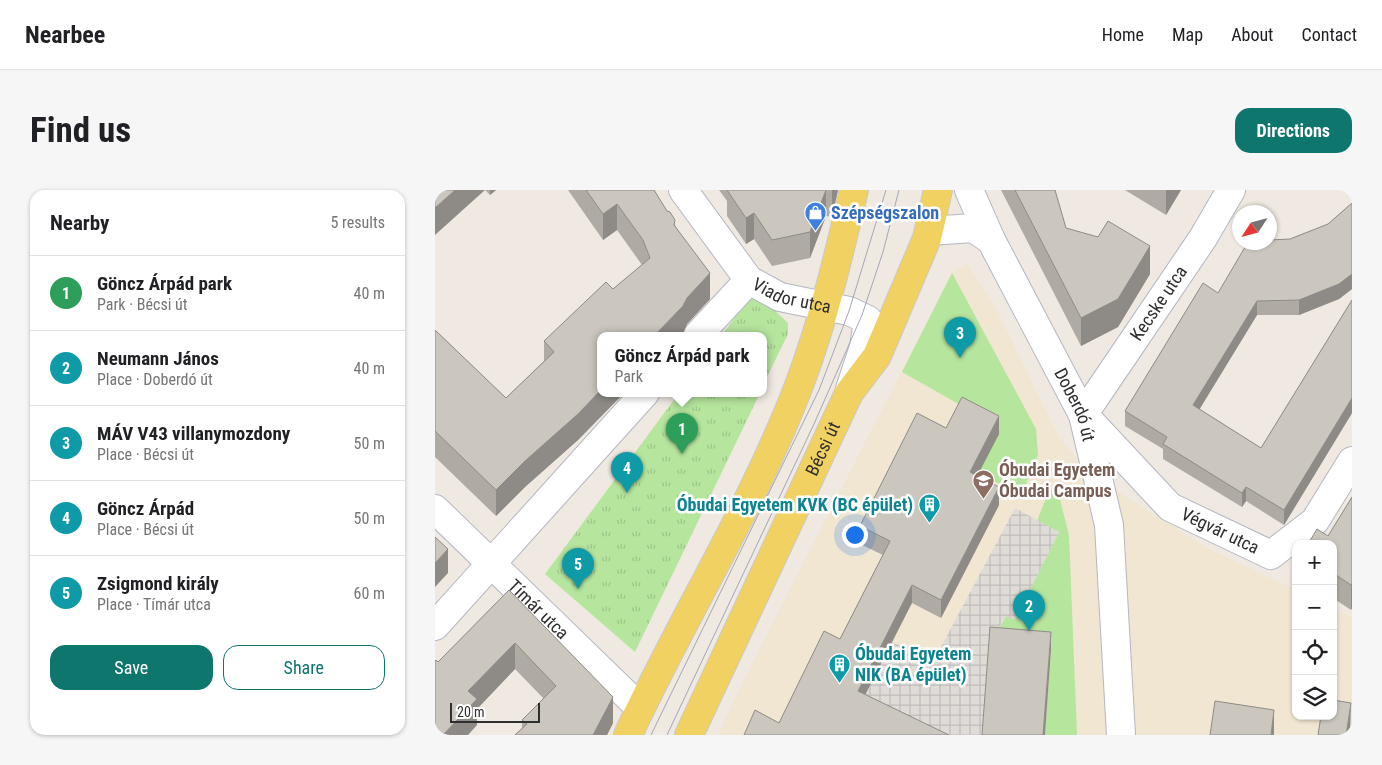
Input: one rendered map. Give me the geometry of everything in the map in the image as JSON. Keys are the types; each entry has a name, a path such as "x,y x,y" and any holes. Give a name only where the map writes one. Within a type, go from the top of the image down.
{"main road":[{"path":"628,735 759,477 801,381 826,306 854,190"},
{"name":"Bécsi út","path":"689,735 849,393 877,356 929,231 938,190"}],"street":[{"name":"Viador utca","path":"683,190 749,280 780,297 862,315 869,320 864,347 849,393"},
{"name":"Doberdó út","path":"969,190 991,240 1083,415 1109,525 1121,735"},
{"name":"Kecske utca","path":"1083,415 1203,238 1231,190"},
{"path":"929,231 973,228 991,240"},
{"path":"701,332 749,280"},
{"path":"435,626 641,397"},
{"name":"Végvár utca","path":"1083,415 1170,507 1271,555 1315,521 1352,461"},
{"name":"Tímár utca","path":"435,509 641,708"}],"shaded area":[{"name":"Óbudai Egyetem Óbudai Campus","path":"967,264 994,305 1059,437 1087,472 1207,548 1292,588 1292,720 1337,720 1337,610 1352,617 1352,735 718,735 742,683 952,273"},
{"path":"1015,508 1059,532 1015,620 1006,616 989,645 983,735 912,735 858,709 891,641 933,662"}],"green space":[{"path":"952,273 1036,429 1038,455 1021,496 979,473 962,406 902,372"},
{"path":"754,291 788,323 788,334 767,377 767,332 724,332"},
{"path":"676,397 758,397 635,652 545,574"},
{"path":"1056,484 1069,535 1077,735 1045,735 1051,650 990,645 1006,616 1015,619 1059,532 1037,521 1046,498"}],"building":[{"path":"435,190 455,190 435,208"},
{"path":"586,190 654,190 675,220 674,225 710,273 687,298 683,306 658,332 597,332 597,394 496,490 435,431 435,330 506,398 554,352 544,341 606,282 613,289 650,258 643,240 617,204 603,214"},
{"path":"727,190 826,190 810,232 772,240 754,213 746,218"},
{"path":"1015,190 1055,190 1066,228 1098,237 1108,221 1150,246 1118,299 1081,318"},
{"path":"1352,203 1352,274 1339,284 1299,300 1257,301 1193,405 1261,448 1352,300 1352,398 1284,510 1246,487 1242,493 1163,444 1167,437 1125,411 1203,283 1218,293 1243,250 1277,250 1277,240 1290,239 1328,224"},
{"path":"962,397 999,416 970,472 999,487 941,600 912,585 858,691 949,735 744,735 755,710 779,723 824,631 840,639 890,541 860,526 917,413 946,428"},
{"path":"1352,497 1351,585 1337,576 1337,540 1310,540 1317,529 1328,536"},
{"path":"435,537 448,549 435,563"},
{"path":"509,590 613,697 593,735 515,735 527,724 522,720 556,686 515,643 468,691 477,699 443,735 435,735 435,661 438,662"},
{"name":"Óbudai Egyetem NIK (BA épület)","path":"990,627 1051,632 1043,735 982,735"},
{"path":"1215,701 1274,710 1271,735 1210,735"},
{"path":"1337,701 1351,703 1346,735 1318,735 1320,720 1337,720"}],"tram line":[{"path":"651,735 819,390 849,311 886,190"},
{"path":"667,735 814,424 862,315 883,252 899,190"}],"place":[{"name":"Szépségszalon","path":"815,232"},
{"name":"MÁV V43 villanymozdony","path":"960,358"},
{"name":"Göncz Árpád park","path":"682,454"},
{"name":"Göncz Árpád","path":"627,493"},
{"name":"Óbudai Egyetem Óbudai Campus","path":"983,499"},
{"name":"Óbudai Egyetem KVK (BC épület)","path":"929,524"},
{"name":"Zsigmond király","path":"578,589"},
{"name":"Neumann János","path":"1029,631"},
{"name":"Óbudai Egyetem NIK (BA épület)","path":"839,683"}]}
